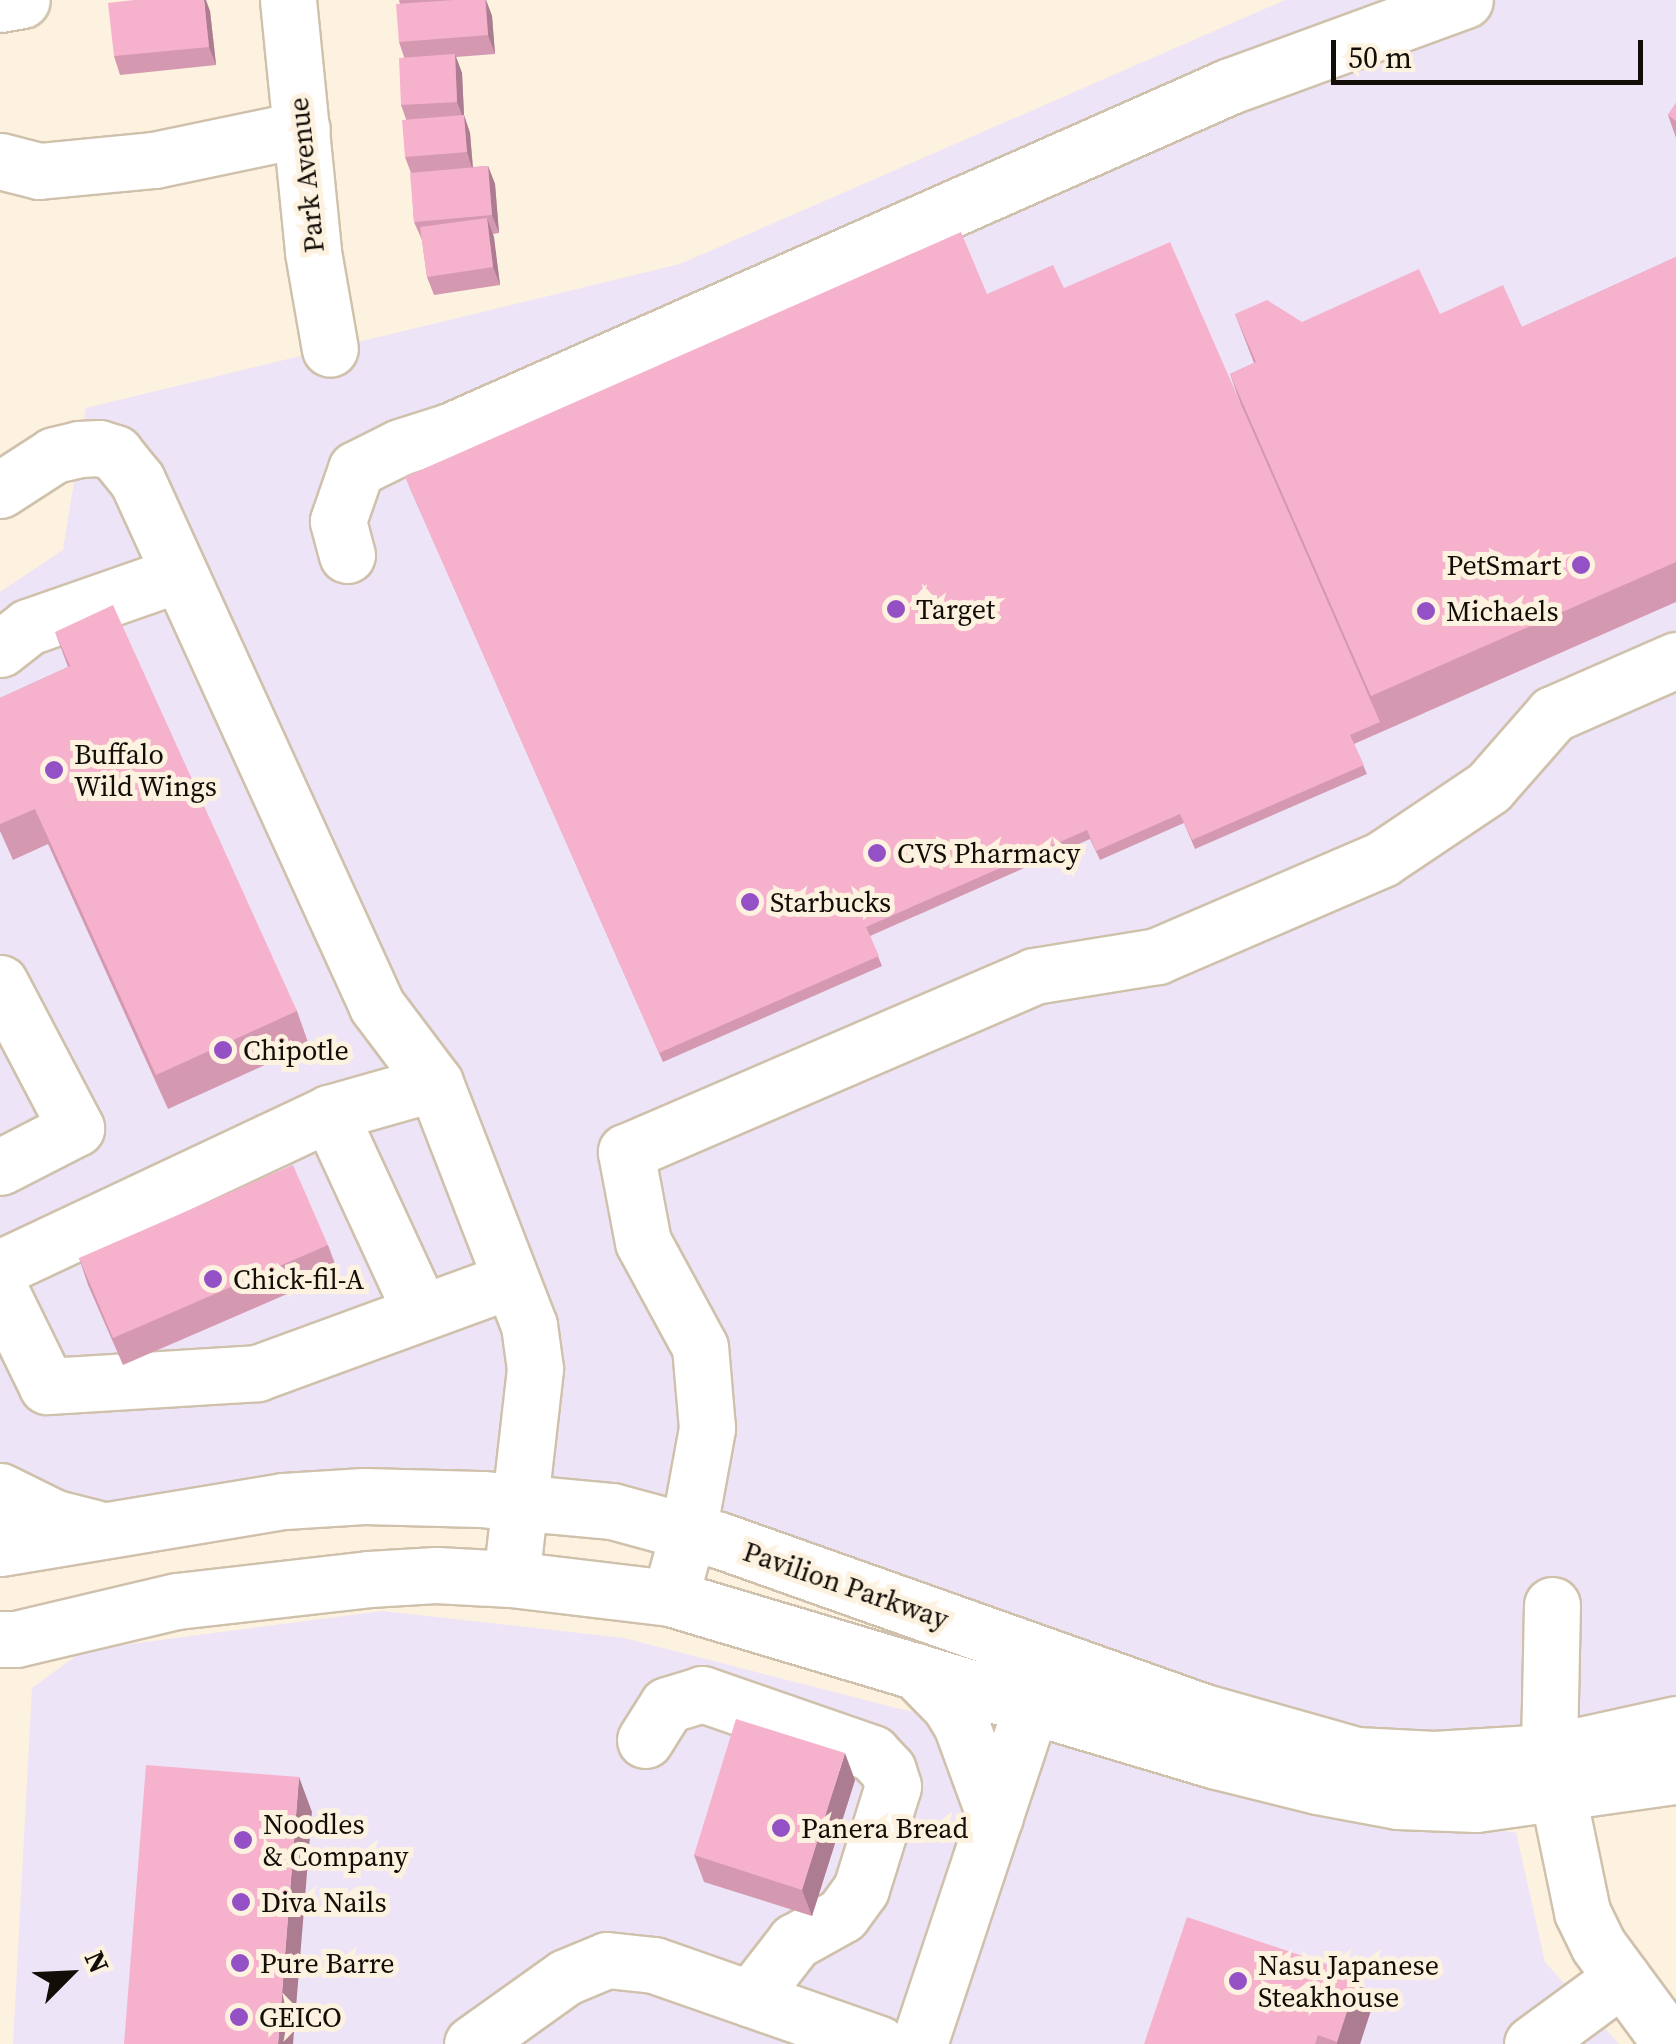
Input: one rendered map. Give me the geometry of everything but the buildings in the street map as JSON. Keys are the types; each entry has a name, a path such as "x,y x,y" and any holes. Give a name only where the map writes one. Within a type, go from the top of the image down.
{"main road":[{"path":"0,4 22,0"},
{"name":"Park Avenue","path":"288,0 313,252 330,349"},
{"path":"347,555 338,521 356,469 400,447 450,431 1230,86 1465,0"},
{"path":"0,161 39,171 154,160 302,130"},
{"path":"0,490 54,455 99,448 115,454 136,480 377,1006 435,1083 529,1326 536,1369 511,1579"},
{"path":"0,649 28,627 179,574"},
{"path":"670,1598 688,1532 707,1428 700,1347 643,1242 626,1152 1034,976 1157,956 1382,859 1489,787 1553,714 1676,660"},
{"path":"0,983 76,1128 0,1167"},
{"path":"0,1268 328,1112 435,1083"},
{"path":"328,1112 421,1312"},
{"path":"0,1290 47,1386 256,1373 511,1280"},
{"path":"0,1492 55,1518 102,1530"},
{"name":"Pavilion Parkway","path":"0,1548 284,1502 364,1496 519,1502 612,1511 688,1532 1040,1681 1213,1760 1382,1798 1476,1804 1676,1724"},
{"name":"Pavilion Parkway","path":"0,1639 16,1639 176,1601 369,1579 511,1579 670,1598 916,1671 1040,1681"},
{"path":"1552,1605 1552,1774 1582,1912 1622,1978 1671,2044"},
{"path":"916,1671 950,1706 961,1724 995,1817"},
{"path":"919,2044 1040,1681"},
{"path":"645,1740 668,1705 702,1694 872,1753 888,1770 893,1786 861,1888 842,1915 794,1941 750,1998"},
{"name":"Pavilion Parkway","path":"1552,1774 1676,1776"},
{"path":"472,2044 566,1977 607,1960 654,1965 878,2044"},
{"path":"1532,2044 1622,1978"}],"shaded area":[{"path":"1285,0 1676,0 1676,1724 1434,1759 719,1540 482,1499 0,1548 0,592 63,550 86,408 680,264"},
{"path":"382,1611 624,1638 900,1709 1143,1759 1340,1820 1516,1832 1545,1962 1619,2044 13,2044 32,1688 84,1650"}],"place":[{"name":"PetSmart","path":"1581,565"},
{"name":"Target","path":"896,609"},
{"name":"Michaels","path":"1426,611"},
{"name":"Buffalo Wild Wings","path":"54,770"},
{"name":"CVS Pharmacy","path":"877,853"},
{"name":"Starbucks","path":"750,902"},
{"name":"Chipotle","path":"223,1050"},
{"name":"Chick-fil-A","path":"213,1279"},
{"name":"Panera Bread","path":"781,1828"},
{"name":"Noodles & Company","path":"243,1840"},
{"name":"Diva Nails","path":"241,1902"},
{"name":"Pure Barre","path":"240,1963"},
{"name":"Nasu Japanese Steakhouse","path":"1238,1981"},
{"name":"GEICO","path":"239,2017"}]}
